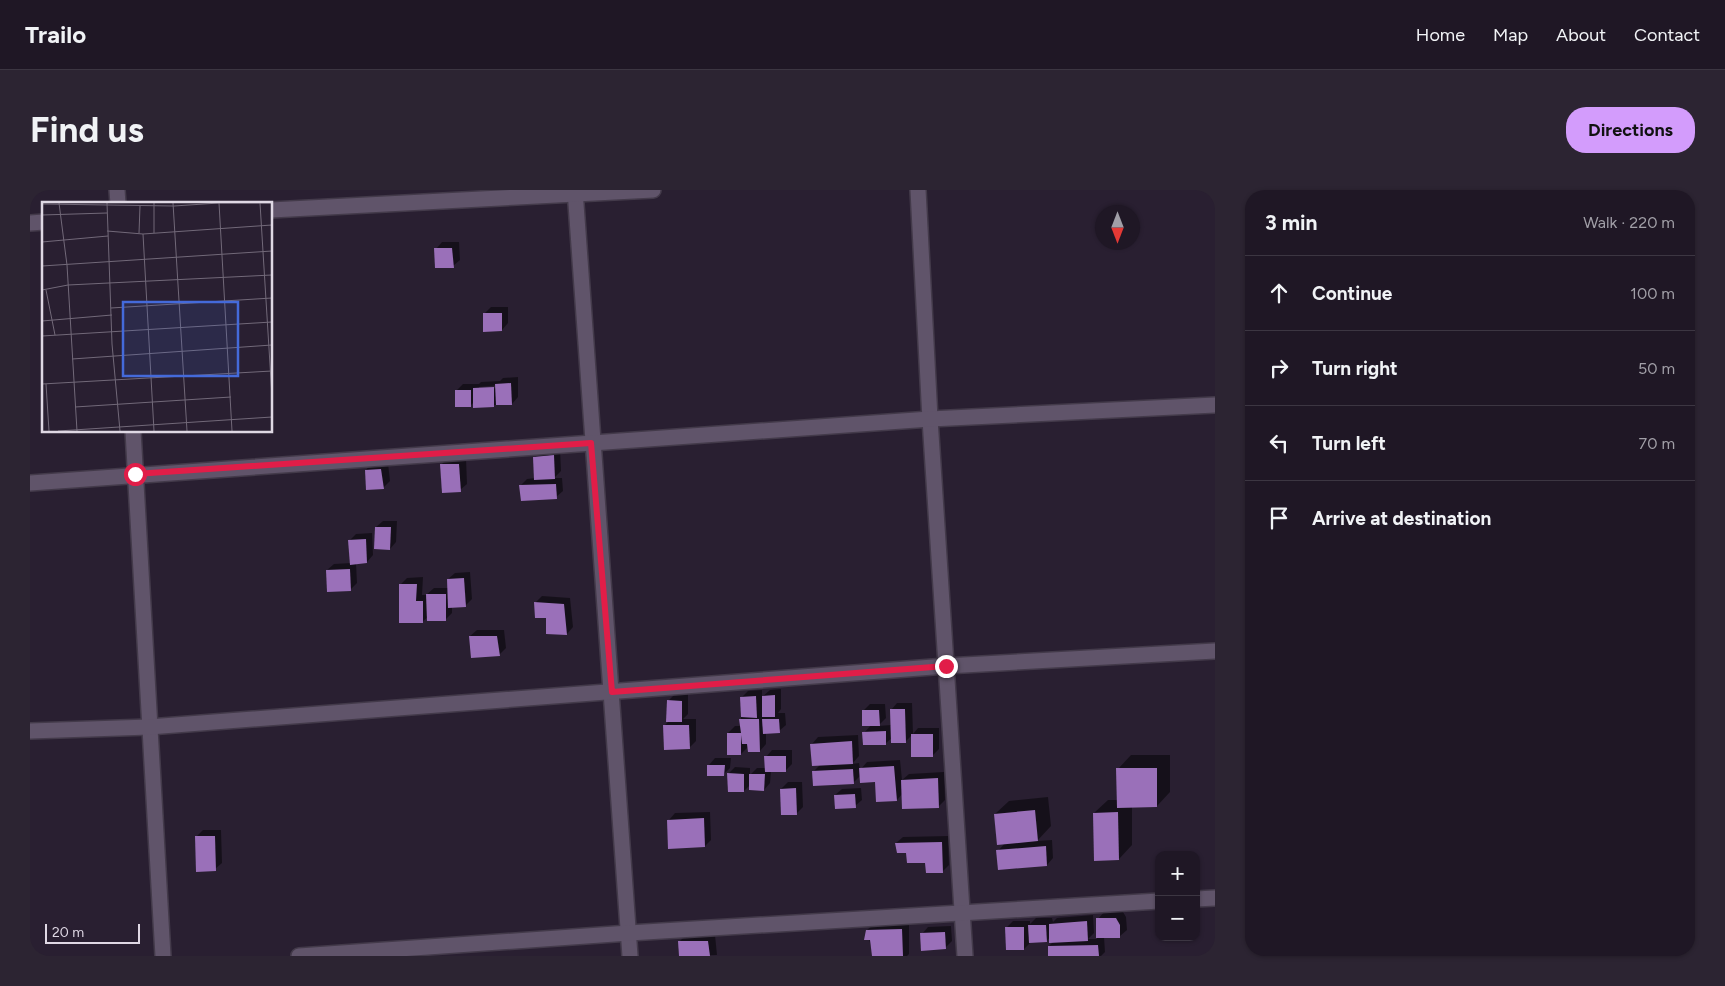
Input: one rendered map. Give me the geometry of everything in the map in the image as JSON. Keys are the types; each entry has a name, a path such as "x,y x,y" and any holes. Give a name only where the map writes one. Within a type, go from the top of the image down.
{"street":[{"path":"272,210 653,190"},
{"path":"918,190 930,419 966,956"},
{"path":"575,193 591,443 612,692 630,956"},
{"path":"30,483 135,474 930,419 1215,405"},
{"path":"132,432 163,956"},
{"path":"30,731 149,727 946,666 1215,651"},
{"path":"1200,899 1215,898"},
{"path":"299,956 629,933 1155,901"}],"building":[{"path":"434,248 452,248 454,268 435,268"},
{"path":"483,313 502,313 502,331 483,332"},
{"path":"511,383 512,405 496,405 495,384"},
{"path":"494,387 494,407 473,408 473,388"},
{"path":"455,390 471,390 471,407 455,407"},
{"path":"554,455 555,479 534,480 533,457"},
{"path":"440,464 459,464 461,492 442,493"},
{"path":"381,469 384,489 366,490 365,470"},
{"path":"556,484 557,499 521,501 519,485"},
{"path":"375,527 391,527 390,550 374,549"},
{"path":"366,539 367,563 350,565 348,540"},
{"path":"350,569 351,591 327,592 326,570"},
{"path":"464,578 466,607 448,608 447,579"},
{"path":"399,584 417,584 416,601 423,601 423,623 399,623"},
{"path":"426,594 446,594 446,621 427,621"},
{"path":"534,602 564,604 567,635 546,634 546,618 535,618"},
{"path":"469,636 497,636 500,656 471,658"},
{"path":"775,695 775,717 762,717 762,696"},
{"path":"756,696 757,718 741,717 740,697"},
{"path":"667,700 682,701 682,722 666,722"},
{"path":"890,709 905,709 906,743 891,743"},
{"path":"862,710 879,710 880,726 862,726"},
{"path":"739,719 759,719 760,752 748,752 747,744 742,744 741,735 741,755 727,755 727,733 741,733"},
{"path":"762,719 779,719 780,733 763,734"},
{"path":"663,725 689,725 690,749 664,750"},
{"path":"886,731 886,745 863,745 862,732"},
{"path":"911,734 933,734 933,757 911,757"},
{"path":"852,741 853,764 812,766 810,744"},
{"path":"764,756 786,756 786,772 765,772"},
{"path":"707,765 725,765 724,776 707,776"},
{"path":"894,766 897,801 876,802 875,782 860,783 859,768"},
{"path":"1116,768 1157,768 1157,807 1117,808"},
{"path":"853,769 854,784 813,786 812,771"},
{"path":"727,773 744,774 744,792 728,792"},
{"path":"749,774 765,774 764,791 749,790"},
{"path":"938,778 939,808 902,809 901,780"},
{"path":"796,788 797,815 781,815 780,789"},
{"path":"855,794 856,808 835,809 834,795"},
{"path":"1035,810 1038,841 997,845 994,814"},
{"path":"1118,812 1119,860 1094,861 1093,813"},
{"path":"704,818 705,847 668,849 667,820"},
{"path":"195,836 215,836 216,871 196,872"},
{"path":"942,842 943,873 926,873 925,863 907,863 906,853 897,853 895,843"},
{"path":"1046,846 1047,866 998,870 996,850"},
{"path":"1096,918 1116,918 1120,925 1120,938 1096,938"},
{"path":"1087,921 1088,941 1049,943 1049,924"},
{"path":"1028,925 1046,925 1047,942 1029,943"},
{"path":"1005,927 1024,927 1024,950 1006,950"},
{"path":"902,929 903,956 872,956 870,940 864,940 866,930"},
{"path":"945,932 946,949 921,951 920,933"},
{"path":"678,941 708,941 710,956 679,956"},
{"path":"1098,945 1099,956 1048,956 1048,946"}],"route":[{"path":"135,474 591,443 612,692 946,666"}]}
